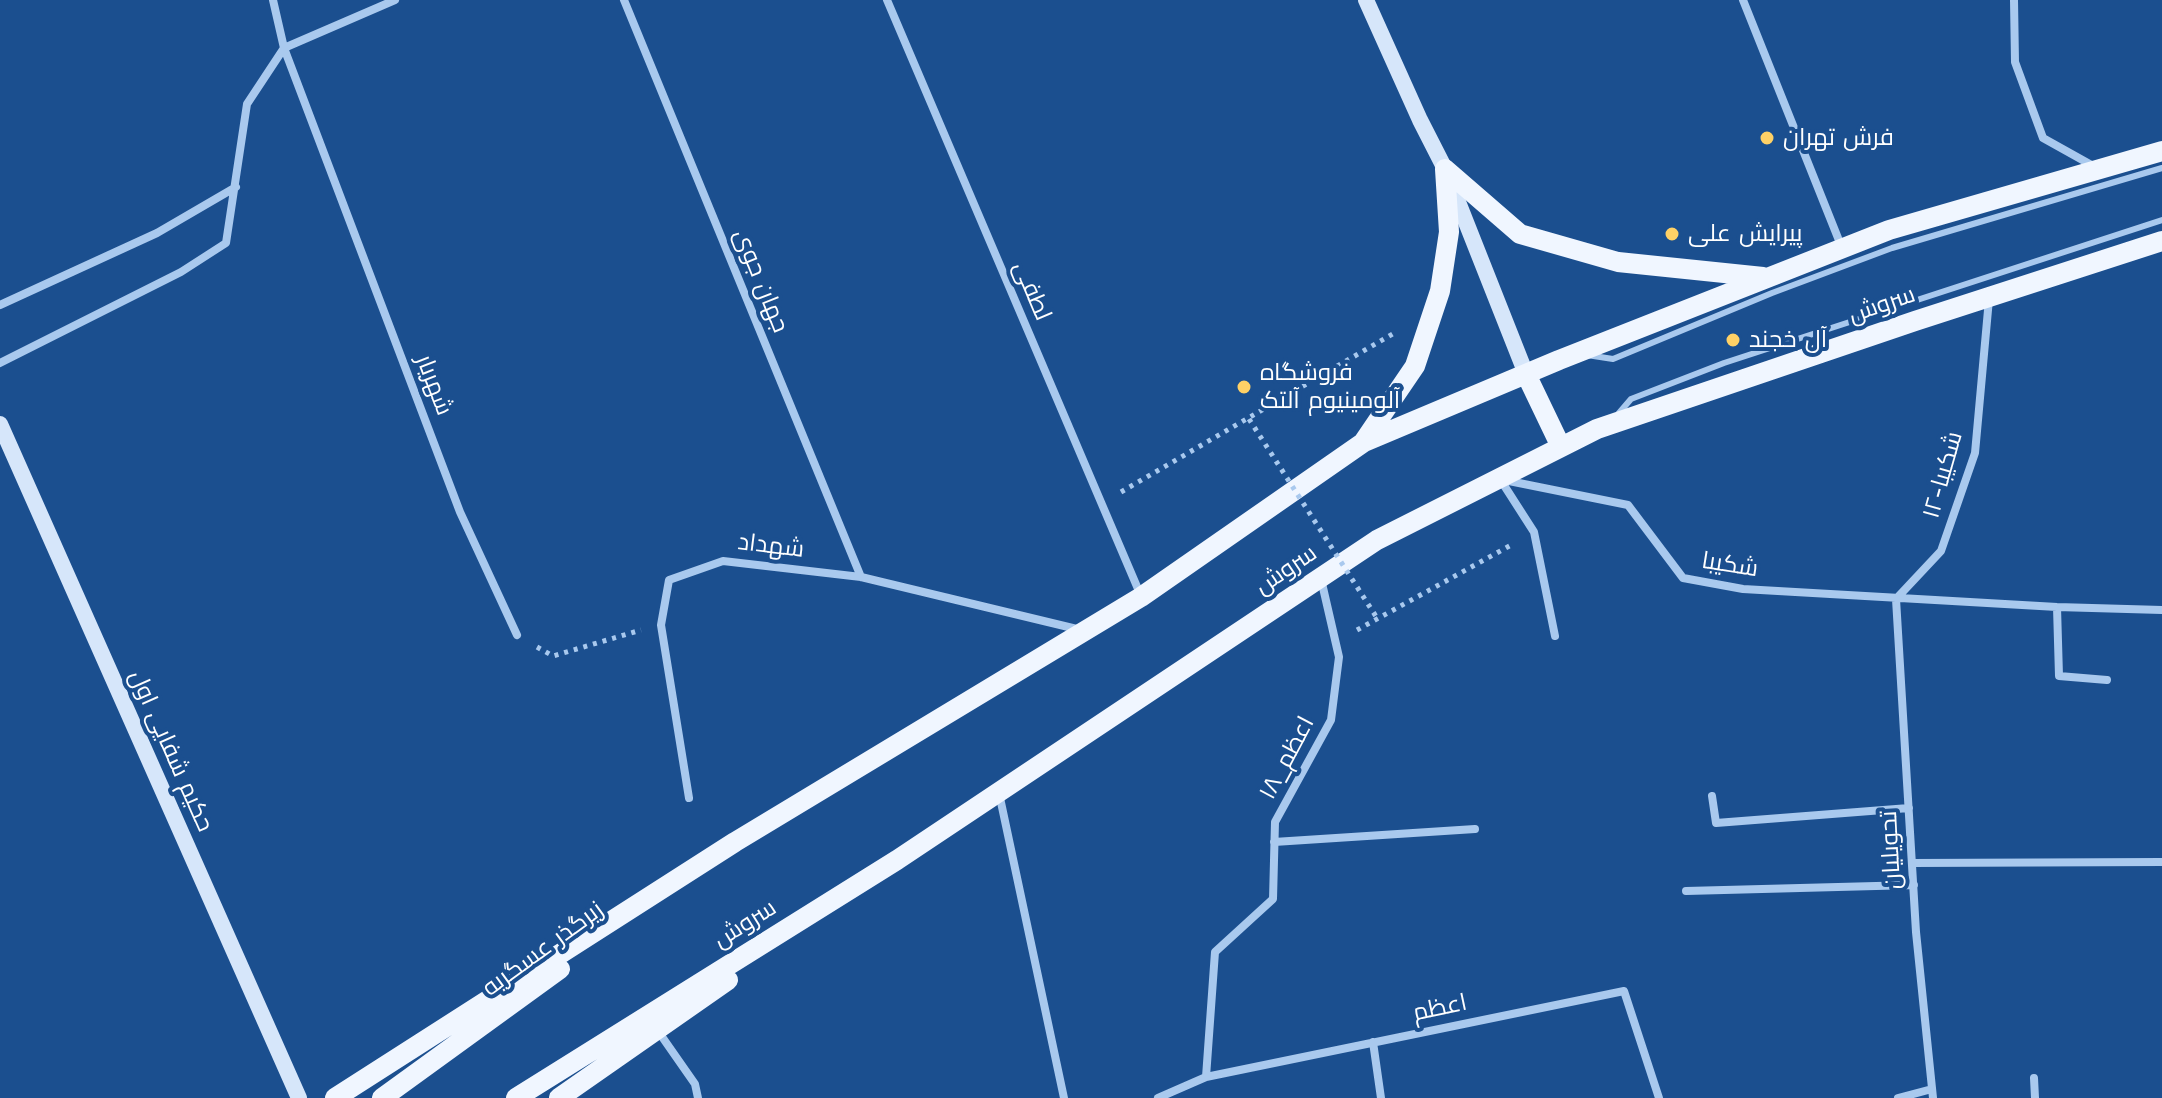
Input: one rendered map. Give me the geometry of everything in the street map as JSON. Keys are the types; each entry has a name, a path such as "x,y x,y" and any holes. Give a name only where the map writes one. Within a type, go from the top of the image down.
{"main road":[{"path":"335,1098 735,842 1141,597 1364,442 1575,354 1889,230 2162,151"},
{"path":"1445,169 1520,234 1618,262 1767,278"},
{"path":"1364,442 1415,366 1440,291 1449,232 1445,169"},
{"name":"سروش","path":"516,1098 897,860 1377,540 1609,425 2162,241"},
{"path":"1526,374 1561,447"},
{"name":"زیرگذر عسگریه","path":"382,1098 735,842"},
{"path":"559,1098 897,860"}],"street":[{"name":"شهریار","path":"273,0 284,48 460,512 517,635"},
{"path":"0,363 181,272 226,243 247,104 284,48 395,0"},
{"name":"جهان جوی","path":"624,0 861,577"},
{"name":"لطفی","path":"887,0 1141,597"},
{"path":"1366,0 1445,169 1526,374"},
{"path":"1743,0 1842,248"},
{"path":"2014,0 2015,62 2043,138 2100,169"},
{"path":"0,305 157,233 236,187"},
{"name":"۱۲-شکیبا","path":"1896,599 1941,551 1975,453 1989,297"},
{"name":"حکیم شفایی اول","path":"0,424 5,448 299,1098"},
{"path":"1500,479 1534,532 1555,636"},
{"name":"شکیبا","path":"1500,479 1628,505 1683,578 1743,589 2162,610"},
{"name":"شهداد","path":"689,798 661,625 669,580 723,561 861,577 1085,631"},
{"name":"۱۸_اعظم","path":"1206,1077 1215,952 1273,899 1275,822 1331,720 1339,657 1321,578"},
{"name":"تحویلیان","path":"1896,599 1912,863 1933,1093"},
{"path":"2057,607 2059,676 2107,680"},
{"path":"999,792 1064,1098"},
{"path":"1712,796 1716,823 1909,808"},
{"path":"1274,842 1475,829"},
{"path":"1912,863 2162,862"},
{"path":"1686,891 1914,885"},
{"name":"اعظم","path":"1158,1098 1206,1077 1624,991 1659,1098"},
{"path":"658,1030 695,1084 698,1098"},
{"path":"1373,1042 1381,1098"},
{"path":"2034,1078 2035,1098"},
{"path":"1898,1098 1933,1093"}],"lane":[{"path":"1575,354 1613,359 1772,293 1892,248 2162,168"},
{"path":"1609,425 1631,399 1724,363 2162,220"}],"path":[{"path":"1101,504 1434,309"},
{"path":"1249,419 1377,618"},
{"path":"1336,644 1377,618 1534,532"},
{"path":"517,635 553,656 661,625"}],"place":[{"name":"فرش تهران","path":"1767,138"},
{"name":"پیرایش علی","path":"1672,234"},
{"name":"آل خجند","path":"1733,340"},
{"name":"فروشگاه آلومینیوم آلتک","path":"1244,387"}]}
